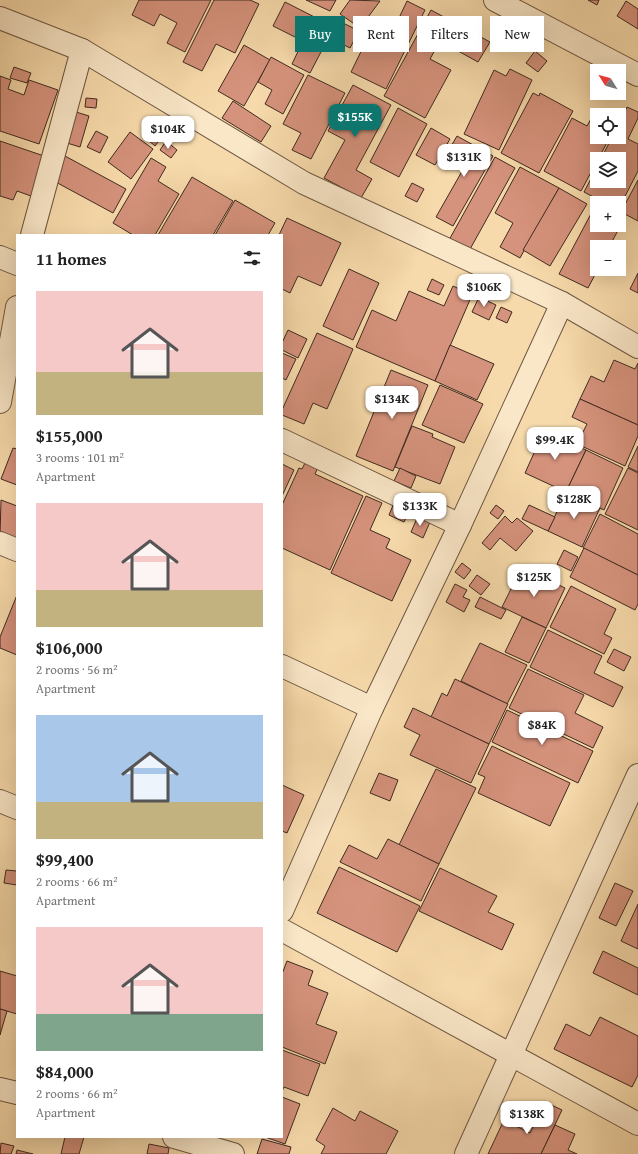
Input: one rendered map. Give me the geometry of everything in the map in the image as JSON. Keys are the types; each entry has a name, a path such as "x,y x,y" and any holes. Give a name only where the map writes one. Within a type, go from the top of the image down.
{"street":[{"path":"495,0 638,75"},
{"path":"0,18 82,50 304,183 562,303 638,347"},
{"path":"32,234 82,50"},
{"path":"0,257 16,264"},
{"path":"283,910 372,708 460,525 562,303"},
{"path":"0,402 14,337 16,317"},
{"path":"283,440 460,525"},
{"path":"0,543 16,550"},
{"path":"283,666 372,708"},
{"path":"466,1154 638,776"},
{"path":"0,801 16,808"},
{"path":"283,931 510,1056 638,1124"},
{"path":"0,1089 16,1094"},
{"path":"177,1138 233,1154"}],"building":[{"path":"139,0 211,0 185,52 167,43 177,23 160,14 154,26 132,15"},
{"path":"214,0 250,0 259,4 235,53 216,44 202,71 183,62"},
{"path":"306,0 336,0 330,11"},
{"path":"350,0 380,1 369,16 353,16 353,23 345,16 340,14"},
{"path":"588,0 599,0 597,5"},
{"path":"407,1 425,10 422,16 417,16 417,26 409,42 409,16 400,16"},
{"path":"626,1 638,9 638,29 617,16"},
{"path":"285,2 312,16 295,16 295,37 273,26"},
{"path":"431,10 442,16 428,16"},
{"path":"345,24 353,28 353,42 350,48 345,46"},
{"path":"417,36 417,52 434,52 430,59 451,70 425,118 384,96"},
{"path":"482,38 490,42 478,62 460,52 482,52"},
{"path":"244,45 270,60 244,106 218,91"},
{"path":"298,52 321,52 310,73 292,64"},
{"path":"361,52 404,52 386,89 351,72"},
{"path":"534,52 547,61 538,72 526,63"},
{"path":"271,57 304,75 283,114 265,104 272,90 258,82"},
{"path":"14,67 31,73 27,83 10,78"},
{"path":"510,69 532,80 499,150 464,134 494,70 506,76"},
{"path":"308,75 345,93 311,159 292,150 301,133 283,124"},
{"path":"0,76 11,80 8,89 24,95 29,80 58,90 39,144 0,131"},
{"path":"353,85 391,105 356,170 372,179 361,198 324,178 345,140 328,131"},
{"path":"533,93 539,96 540,93 573,111 539,173 501,153"},
{"path":"86,98 97,99 96,108 85,107"},
{"path":"233,101 271,126 261,142 222,118"},
{"path":"627,107 638,112 638,118 628,139 638,144 638,171 625,196 592,196 584,192 590,180 590,188 626,188 626,152 604,152 608,144 626,144"},
{"path":"398,108 427,124 399,177 370,162"},
{"path":"76,112 89,116 80,147 67,143"},
{"path":"572,118 587,126 590,121 590,144 606,144 602,152 590,152 590,174 581,191 544,171"},
{"path":"431,128 450,139 435,165 416,155"},
{"path":"96,131 108,137 100,153 87,147"},
{"path":"152,131 161,138 155,146 147,139"},
{"path":"130,132 153,149 131,179 108,162"},
{"path":"457,136 493,156 453,226 436,217 465,166 446,155"},
{"path":"0,141 44,156 31,196 17,191 13,200 0,196"},
{"path":"166,141 177,150 171,158 160,150"},
{"path":"65,156 126,189 113,213 52,180"},
{"path":"495,157 515,168 469,251 449,240"},
{"path":"151,158 166,167 158,181 179,194 156,234 131,234 113,223"},
{"path":"520,167 559,188 520,258 500,247 513,223 495,213"},
{"path":"192,177 233,201 214,234 159,234"},
{"path":"638,180 638,221 626,215 626,203"},
{"path":"412,183 424,189 417,202 405,196"},
{"path":"559,188 587,204 550,266 523,250"},
{"path":"235,200 275,223 269,234 216,234"},
{"path":"590,216 590,232 617,232 613,240 590,240 590,276 594,276 588,288 559,274"},
{"path":"287,218 341,243 321,286 298,276 290,293 283,290 283,234 279,234"},
{"path":"349,269 379,283 353,340 323,326"},
{"path":"638,273 638,293 630,289"},
{"path":"432,279 444,285 439,295 427,290"},
{"path":"453,286 472,295 435,381 356,347 372,310 396,321 409,291 444,306"},
{"path":"479,297 496,305 489,320 472,312"},
{"path":"501,307 512,312 507,323 496,318"},
{"path":"288,330 307,339 298,358 283,350 283,341"},
{"path":"317,333 353,349 327,409 313,403 304,424 283,415 283,408"},
{"path":"450,345 494,364 477,400 435,381"},
{"path":"283,353 296,359 286,380 283,378"},
{"path":"614,360 635,369 638,363 638,425 580,399 591,376 604,382"},
{"path":"391,370 428,385 393,471 356,456"},
{"path":"440,385 483,404 464,443 422,425"},
{"path":"580,399 638,425 638,436 625,466 577,444 587,424 572,417"},
{"path":"412,426 433,434 432,437 455,447 440,484 395,467"},
{"path":"544,431 586,450 566,492 525,473"},
{"path":"638,446 638,472 628,467"},
{"path":"13,448 16,449 16,485 1,479"},
{"path":"586,450 623,468 604,510 566,492"},
{"path":"306,461 318,467 315,474 363,496 330,570 283,548 283,503 299,468 302,469"},
{"path":"283,464 294,470 283,494"},
{"path":"400,468 416,476 411,488 394,481"},
{"path":"628,468 638,473 638,530 605,514"},
{"path":"566,492 600,508 582,547 548,531"},
{"path":"366,496 382,503 370,530 390,539 386,548 411,560 392,601 331,573"},
{"path":"1,500 16,506 16,542 0,536"},
{"path":"394,503 410,510 404,522 389,515"},
{"path":"496,505 504,511 498,519 490,513"},
{"path":"529,505 555,517 548,531 522,519"},
{"path":"600,514 638,534 638,575 583,548"},
{"path":"418,516 430,522 423,538 411,532"},
{"path":"505,516 512,523 517,518 533,531 516,551 500,538 490,550 482,543"},
{"path":"584,548 638,575 638,604 635,610 570,577"},
{"path":"564,550 578,557 571,571 557,564"},
{"path":"462,563 471,570 464,579 455,572"},
{"path":"522,567 565,588 546,628 502,607"},
{"path":"477,575 490,584 481,595 469,586"},
{"path":"455,584 467,590 463,597 470,600 464,612 446,602"},
{"path":"571,586 616,609 604,634 612,638 604,654 550,627"},
{"path":"16,597 16,655 0,648 0,637"},
{"path":"480,597 506,610 501,619 475,607"},
{"path":"522,617 546,628 529,663 505,652"},
{"path":"548,630 602,656 594,673 623,687 613,707 530,667"},
{"path":"480,643 527,665 507,704 461,681"},
{"path":"614,649 631,657 624,671 607,662"},
{"path":"528,669 584,695 575,713 603,727 593,748 509,708"},
{"path":"455,679 508,704 489,744 431,717 442,693 447,696"},
{"path":"413,708 489,744 471,783 410,755 420,735 404,727"},
{"path":"507,710 593,751 578,783 492,742"},
{"path":"492,746 570,783 550,826 478,793 485,777 478,774"},
{"path":"436,769 476,788 439,864 399,845"},
{"path":"379,773 398,780 390,801 370,793"},
{"path":"283,785 304,795 287,833 283,831"},
{"path":"388,839 439,864 421,901 340,862 349,845 377,859"},
{"path":"339,867 420,906 397,952 317,913"},
{"path":"440,868 497,896 488,912 514,924 502,950 419,911"},
{"path":"6,870 16,871 16,885 4,883"},
{"path":"615,883 633,891 616,926 599,918"},
{"path":"638,904 638,949 621,941"},
{"path":"603,951 638,968 638,995 593,973"},
{"path":"287,961 313,971 308,985 328,993 316,1024 337,1032 325,1064 283,1047 283,971"},
{"path":"0,971 16,976 16,1014 0,1009"},
{"path":"0,1009 7,1011 0,1035"},
{"path":"600,1017 638,1036 638,1075 632,1087 554,1049 566,1024 590,1036"},
{"path":"283,1050 320,1064 308,1096 284,1087 283,1089"},
{"path":"283,1097 300,1104 285,1144 268,1138 283,1138"},
{"path":"545,1102 562,1110 541,1154 488,1154 504,1120 530,1133"},
{"path":"333,1108 355,1121 360,1111 398,1131 386,1154 321,1154 325,1146 316,1140"},
{"path":"555,1125 575,1134 568,1150 577,1154 541,1154"},
{"path":"65,1138 84,1138 79,1154 61,1154"},
{"path":"262,1139 291,1147 289,1154 257,1154"},
{"path":"1,1143 14,1146 11,1154 0,1154"},
{"path":"149,1144 169,1148 168,1154 147,1154"},
{"path":"17,1150 33,1154 16,1154"}]}
